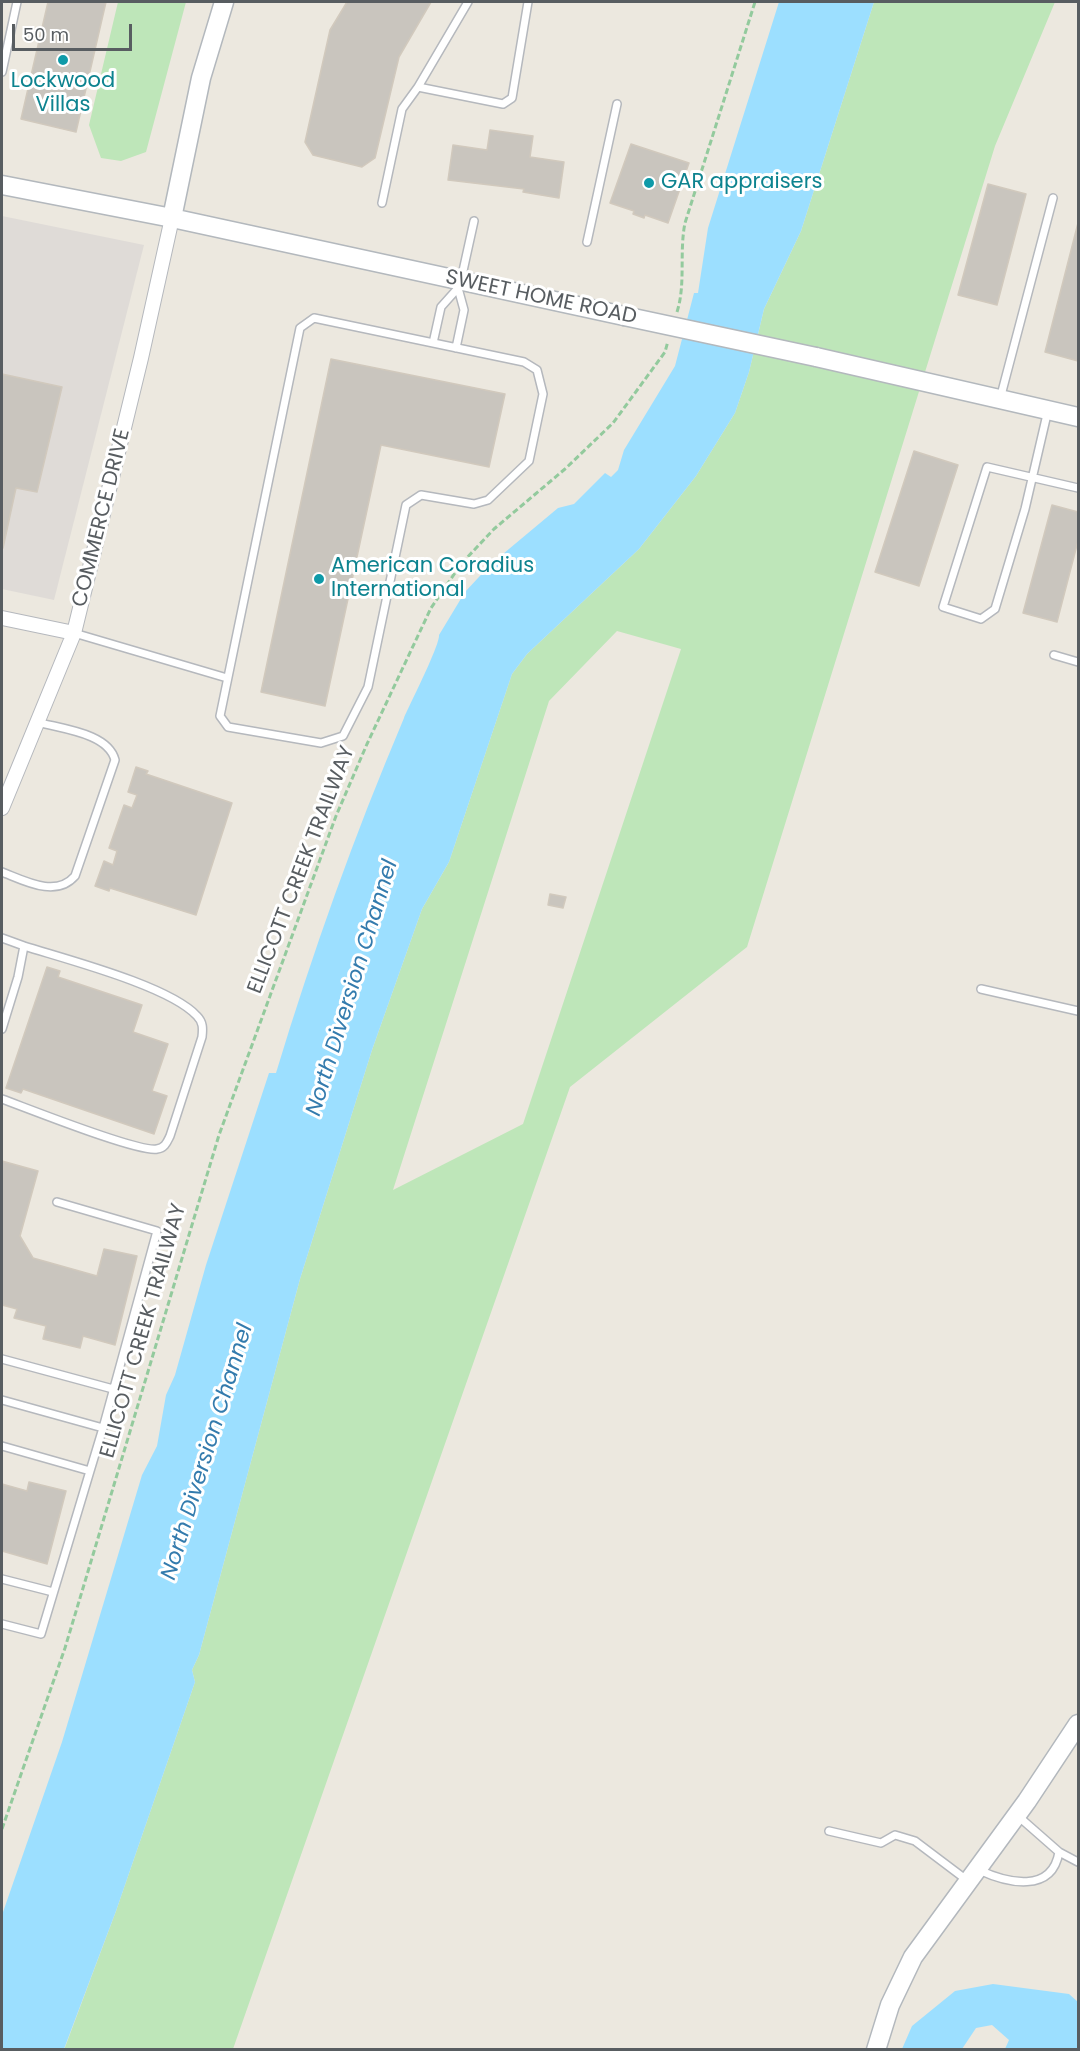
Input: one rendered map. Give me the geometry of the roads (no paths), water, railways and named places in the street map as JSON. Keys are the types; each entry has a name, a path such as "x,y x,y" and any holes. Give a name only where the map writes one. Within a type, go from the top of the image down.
{"main road":[{"path":"172,218 201,78 224,2"},
{"name":"SWEET HOME ROAD","path":"2,184 172,218 460,285 624,316 816,357 1078,417"},
{"path":"876,2049 890,2006 913,1957 1017,1814 1078,1724"}],"street":[{"name":"COMMERCE DRIVE","path":"2,808 74,633 141,358 172,218"},
{"path":"2,618 74,633"}],"lane":[{"path":"2,72 17,2"},
{"path":"382,203 402,109 418,87 468,2"},
{"path":"418,87 503,104 512,98 528,2"},
{"path":"587,242 617,104"},
{"path":"1000,399 1053,198"},
{"path":"456,348 464,310 460,285 474,221"},
{"path":"434,344 441,307 460,285"},
{"path":"314,318 434,344 524,362 537,370 543,394 529,461 488,501 474,504 421,495 406,505 368,687 343,736 321,743 228,727 220,716 300,328 314,318"},
{"path":"1048,410 1033,477 995,609 981,619 943,607 987,467 1033,477 1078,488"},
{"path":"74,633 227,678"},
{"path":"1054,655 1078,662"},
{"path":"2,872 57,888 68,884 75,876 115,760 112,749 104,742 37,722"},
{"path":"2,938 152,988 197,1016 203,1025 202,1037 170,1136 165,1146 158,1149 130,1144 2,1100"},
{"path":"2,1029 18,977 24,946"},
{"path":"981,989 1078,1011"},
{"path":"2,1624 41,1634 103,1428 157,1231 57,1202"},
{"path":"2,1359 113,1389"},
{"path":"2,1400 103,1428"},
{"path":"2,1446 90,1471"},
{"path":"2,1579 53,1592"},
{"path":"1017,1814 1059,1852 1078,1862"},
{"path":"829,1831 881,1843 895,1835 915,1841 972,1875 1016,1883 1039,1880 1050,1874 1057,1862 1059,1852"}],"water":[{"name":"North Diversion Channel","path":"779,2 874,2 801,231 764,309 749,372 735,413 696,476 639,549 527,654 512,674 449,862 422,909 372,1050 300,1279 199,1655 192,1670 195,1682 116,1911 64,2049 2,2049 2,1915 62,1742 142,1475 157,1446 166,1395 175,1375 206,1265 269,1073 276,1073 351,850 404,718 435,650 439,635 465,592 491,564 558,508 574,504 605,473 611,477 618,470 624,450 675,366 694,293 698,293 708,228"},
{"path":"993,1984 1069,1994 1078,2002 1078,2049 1005,2049 1009,2040 992,2025 976,2028 962,2049 902,2049 912,2026 955,1991"}],"place":[{"name":"Lockwood Villas","path":"63,60"},
{"name":"GAR appraisers","path":"649,183"},
{"name":"American Coradius International","path":"319,579"}]}
